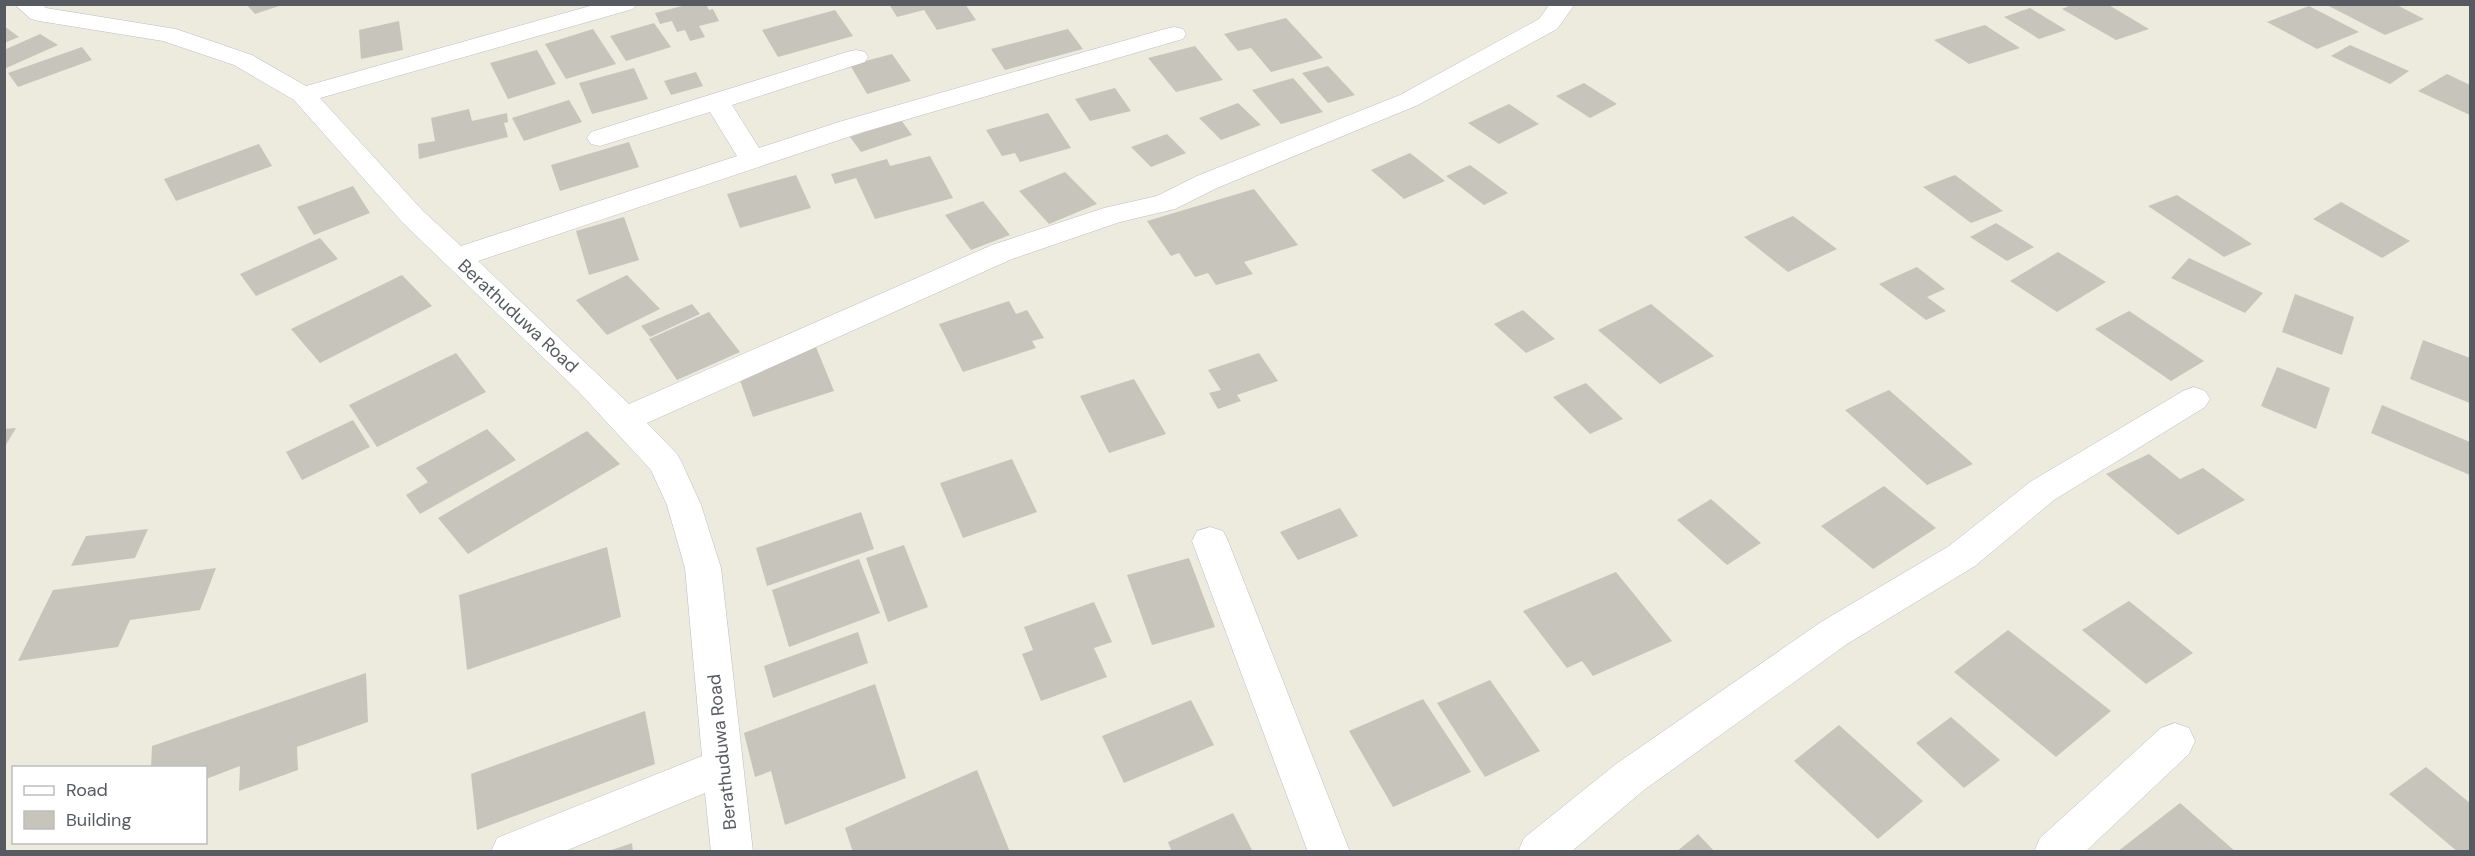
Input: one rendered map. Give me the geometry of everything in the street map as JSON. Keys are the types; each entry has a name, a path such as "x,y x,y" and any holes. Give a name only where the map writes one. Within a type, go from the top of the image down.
{"street":[{"name":"Berathuduwa Road","path":"27,4 39,14 167,34 243,60 303,95 413,217 589,383 665,463 684,505 703,568 732,852"},
{"path":"303,95 625,4"},
{"path":"624,420 1002,252 1114,214 1165,203 1207,182 1409,100 1548,24 1563,4"},
{"path":"456,258 851,127 1174,34"},
{"path":"600,138 718,103 856,57"},
{"path":"718,103 752,159"},
{"path":"1539,852 1630,777 1834,633 1962,555 2042,491 2194,399"},
{"path":"1210,541 1329,852"},
{"path":"2055,852 2175,741"},
{"path":"512,852 724,766"}],"building":[{"path":"246,4 282,4 282,5 255,14"},
{"path":"690,4 706,4 709,10 713,9 719,21 699,26 705,37 690,41 685,30 677,32 672,21 660,24 655,13"},
{"path":"889,4 965,4 976,20 937,30 924,10 897,17"},
{"path":"2074,4 2107,4 2149,29 2116,40 2062,9"},
{"path":"2325,4 2395,4 2424,19 2385,35"},
{"path":"2309,6 2359,32 2317,49 2267,22"},
{"path":"2030,8 2066,30 2039,39 2004,17"},
{"path":"835,10 853,36 778,57 762,30"},
{"path":"1286,18 1323,58 1271,72 1251,48 1238,51 1224,34"},
{"path":"399,21 403,50 361,59 359,30"},
{"path":"654,23 671,47 626,61 610,36"},
{"path":"1985,25 2020,48 1969,64 1934,40"},
{"path":"4,26 19,37 4,43"},
{"path":"593,29 616,64 566,79 545,44"},
{"path":"1068,29 1083,49 1005,70 991,49"},
{"path":"40,34 58,45 4,69 4,50"},
{"path":"2350,45 2409,71 2390,84 2331,56"},
{"path":"1195,46 1223,80 1176,92 1148,58"},
{"path":"82,47 92,60 18,87 8,73"},
{"path":"537,50 556,84 508,99 490,63"},
{"path":"892,54 911,81 867,94 850,65"},
{"path":"1328,66 1355,95 1328,103 1302,73"},
{"path":"634,68 648,99 592,114 579,83"},
{"path":"696,72 703,86 671,95 664,81"},
{"path":"2447,74 2470,85 2470,115 2418,91"},
{"path":"1293,78 1323,112 1281,124 1252,90"},
{"path":"1584,83 1617,104 1590,118 1556,96"},
{"path":"1115,88 1131,111 1090,121 1075,99"},
{"path":"569,100 582,122 524,141 512,118"},
{"path":"1238,103 1261,125 1221,140 1199,118"},
{"path":"1509,104 1539,124 1499,144 1468,123"},
{"path":"469,109 472,121 507,113 508,122 504,123 508,137 419,159 418,144 435,141 431,118"},
{"path":"1048,113 1071,148 1020,162 1015,153 1002,156 986,130"},
{"path":"901,120 912,135 861,152 850,137"},
{"path":"1167,134 1186,153 1151,167 1131,147"},
{"path":"629,142 639,167 560,191 551,165"},
{"path":"259,144 272,166 176,201 164,179"},
{"path":"1410,153 1445,181 1404,199 1371,170"},
{"path":"930,156 953,198 875,219 856,178 835,184 831,174 887,159 890,166"},
{"path":"1470,165 1508,193 1484,205 1446,176"},
{"path":"1065,172 1097,204 1049,224 1019,191"},
{"path":"796,175 811,208 740,228 727,194"},
{"path":"1955,175 2003,211 1971,223 1923,187"},
{"path":"353,186 370,213 314,235 297,207"},
{"path":"1254,189 1298,245 1244,262 1253,274 1216,285 1208,273 1195,277 1179,253 1171,256 1147,221"},
{"path":"2177,195 2252,244 2224,257 2148,206"},
{"path":"983,201 1010,235 971,250 945,215"},
{"path":"2341,202 2410,241 2382,258 2313,219"},
{"path":"1793,216 1837,249 1788,272 1744,237"},
{"path":"624,217 639,260 589,275 576,231"},
{"path":"1996,223 2034,247 2007,261 1970,237"},
{"path":"320,238 338,259 256,296 240,274"},
{"path":"2058,252 2106,282 2057,312 2010,281"},
{"path":"2189,258 2263,293 2245,313 2171,278"},
{"path":"1917,267 1945,289 1927,297 1946,311 1926,320 1879,284"},
{"path":"402,275 432,306 320,363 291,329"},
{"path":"627,275 660,309 607,335 576,300"},
{"path":"2295,294 2354,317 2342,355 2282,332"},
{"path":"1009,301 1016,314 1027,310 1044,338 1032,341 1036,348 963,372 939,324"},
{"path":"692,304 700,314 650,337 641,326"},
{"path":"1651,304 1714,356 1660,384 1598,330"},
{"path":"1523,310 1555,339 1526,353 1494,324"},
{"path":"2129,311 2204,361 2171,381 2095,329"},
{"path":"709,312 740,352 677,380 649,339"},
{"path":"2423,340 2470,358 2470,403 2410,379"},
{"path":"816,347 834,391 753,417 737,372"},
{"path":"456,353 486,392 377,447 349,405"},
{"path":"1259,353 1278,381 1237,395 1241,401 1218,409 1209,393 1221,390 1208,370"},
{"path":"2277,367 2330,388 2316,429 2261,406"},
{"path":"1134,379 1166,434 1109,453 1080,396"},
{"path":"1586,383 1623,419 1590,434 1553,397"},
{"path":"1889,390 1973,464 1927,485 1845,410"},
{"path":"2382,405 2470,442 2470,475 2371,433"},
{"path":"353,420 370,447 302,480 286,452"},
{"path":"16,428 4,448 4,429"},
{"path":"487,429 516,460 420,514 406,495 428,482 416,468"},
{"path":"587,431 620,464 468,554 438,518"},
{"path":"2149,454 2180,479 2203,468 2245,500 2178,535 2106,474"},
{"path":"1012,459 1037,512 963,538 940,483"},
{"path":"1884,486 1936,528 1873,569 1821,526"},
{"path":"1711,499 1761,543 1727,565 1677,520"},
{"path":"1340,508 1358,536 1298,560 1280,532"},
{"path":"861,512 874,549 767,586 756,548"},
{"path":"148,529 135,558 71,566 86,536"},
{"path":"904,545 928,607 888,622 866,558"},
{"path":"607,547 621,617 467,670 459,595"},
{"path":"1189,558 1215,627 1152,645 1127,575"},
{"path":"859,559 880,613 789,647 772,590"},
{"path":"216,568 200,610 130,620 118,647 18,661 53,590"},
{"path":"1616,572 1672,641 1593,676 1582,661 1567,668 1523,611"},
{"path":"2129,601 2193,653 2146,684 2082,630"},
{"path":"1094,602 1112,642 1094,648 1107,677 1041,701 1022,654 1033,650 1024,627"},
{"path":"2008,630 2111,711 2056,757 1954,672"},
{"path":"858,632 868,663 773,698 764,666"},
{"path":"366,673 368,722 297,747 298,770 239,791 240,766 207,779 207,766 151,766 152,746"},
{"path":"1490,680 1540,751 1485,777 1437,703"},
{"path":"875,684 906,778 785,825 771,771 755,777 744,733"},
{"path":"1423,699 1471,772 1393,807 1349,731"},
{"path":"1191,700 1214,745 1124,783 1102,736"},
{"path":"645,711 655,764 477,830 471,774"},
{"path":"1951,717 2000,760 1964,788 1916,743"},
{"path":"1839,725 1923,801 1878,839 1794,761"},
{"path":"2426,767 2470,803 2470,852 2458,852 2389,794"},
{"path":"977,770 1010,852 853,852 845,828"},
{"path":"2180,803 2236,852 2117,852"},
{"path":"1233,813 1253,852 1172,852 1168,842"},
{"path":"1698,834 1715,852 1676,852"},
{"path":"632,843 633,852 609,852 609,851"}]}
